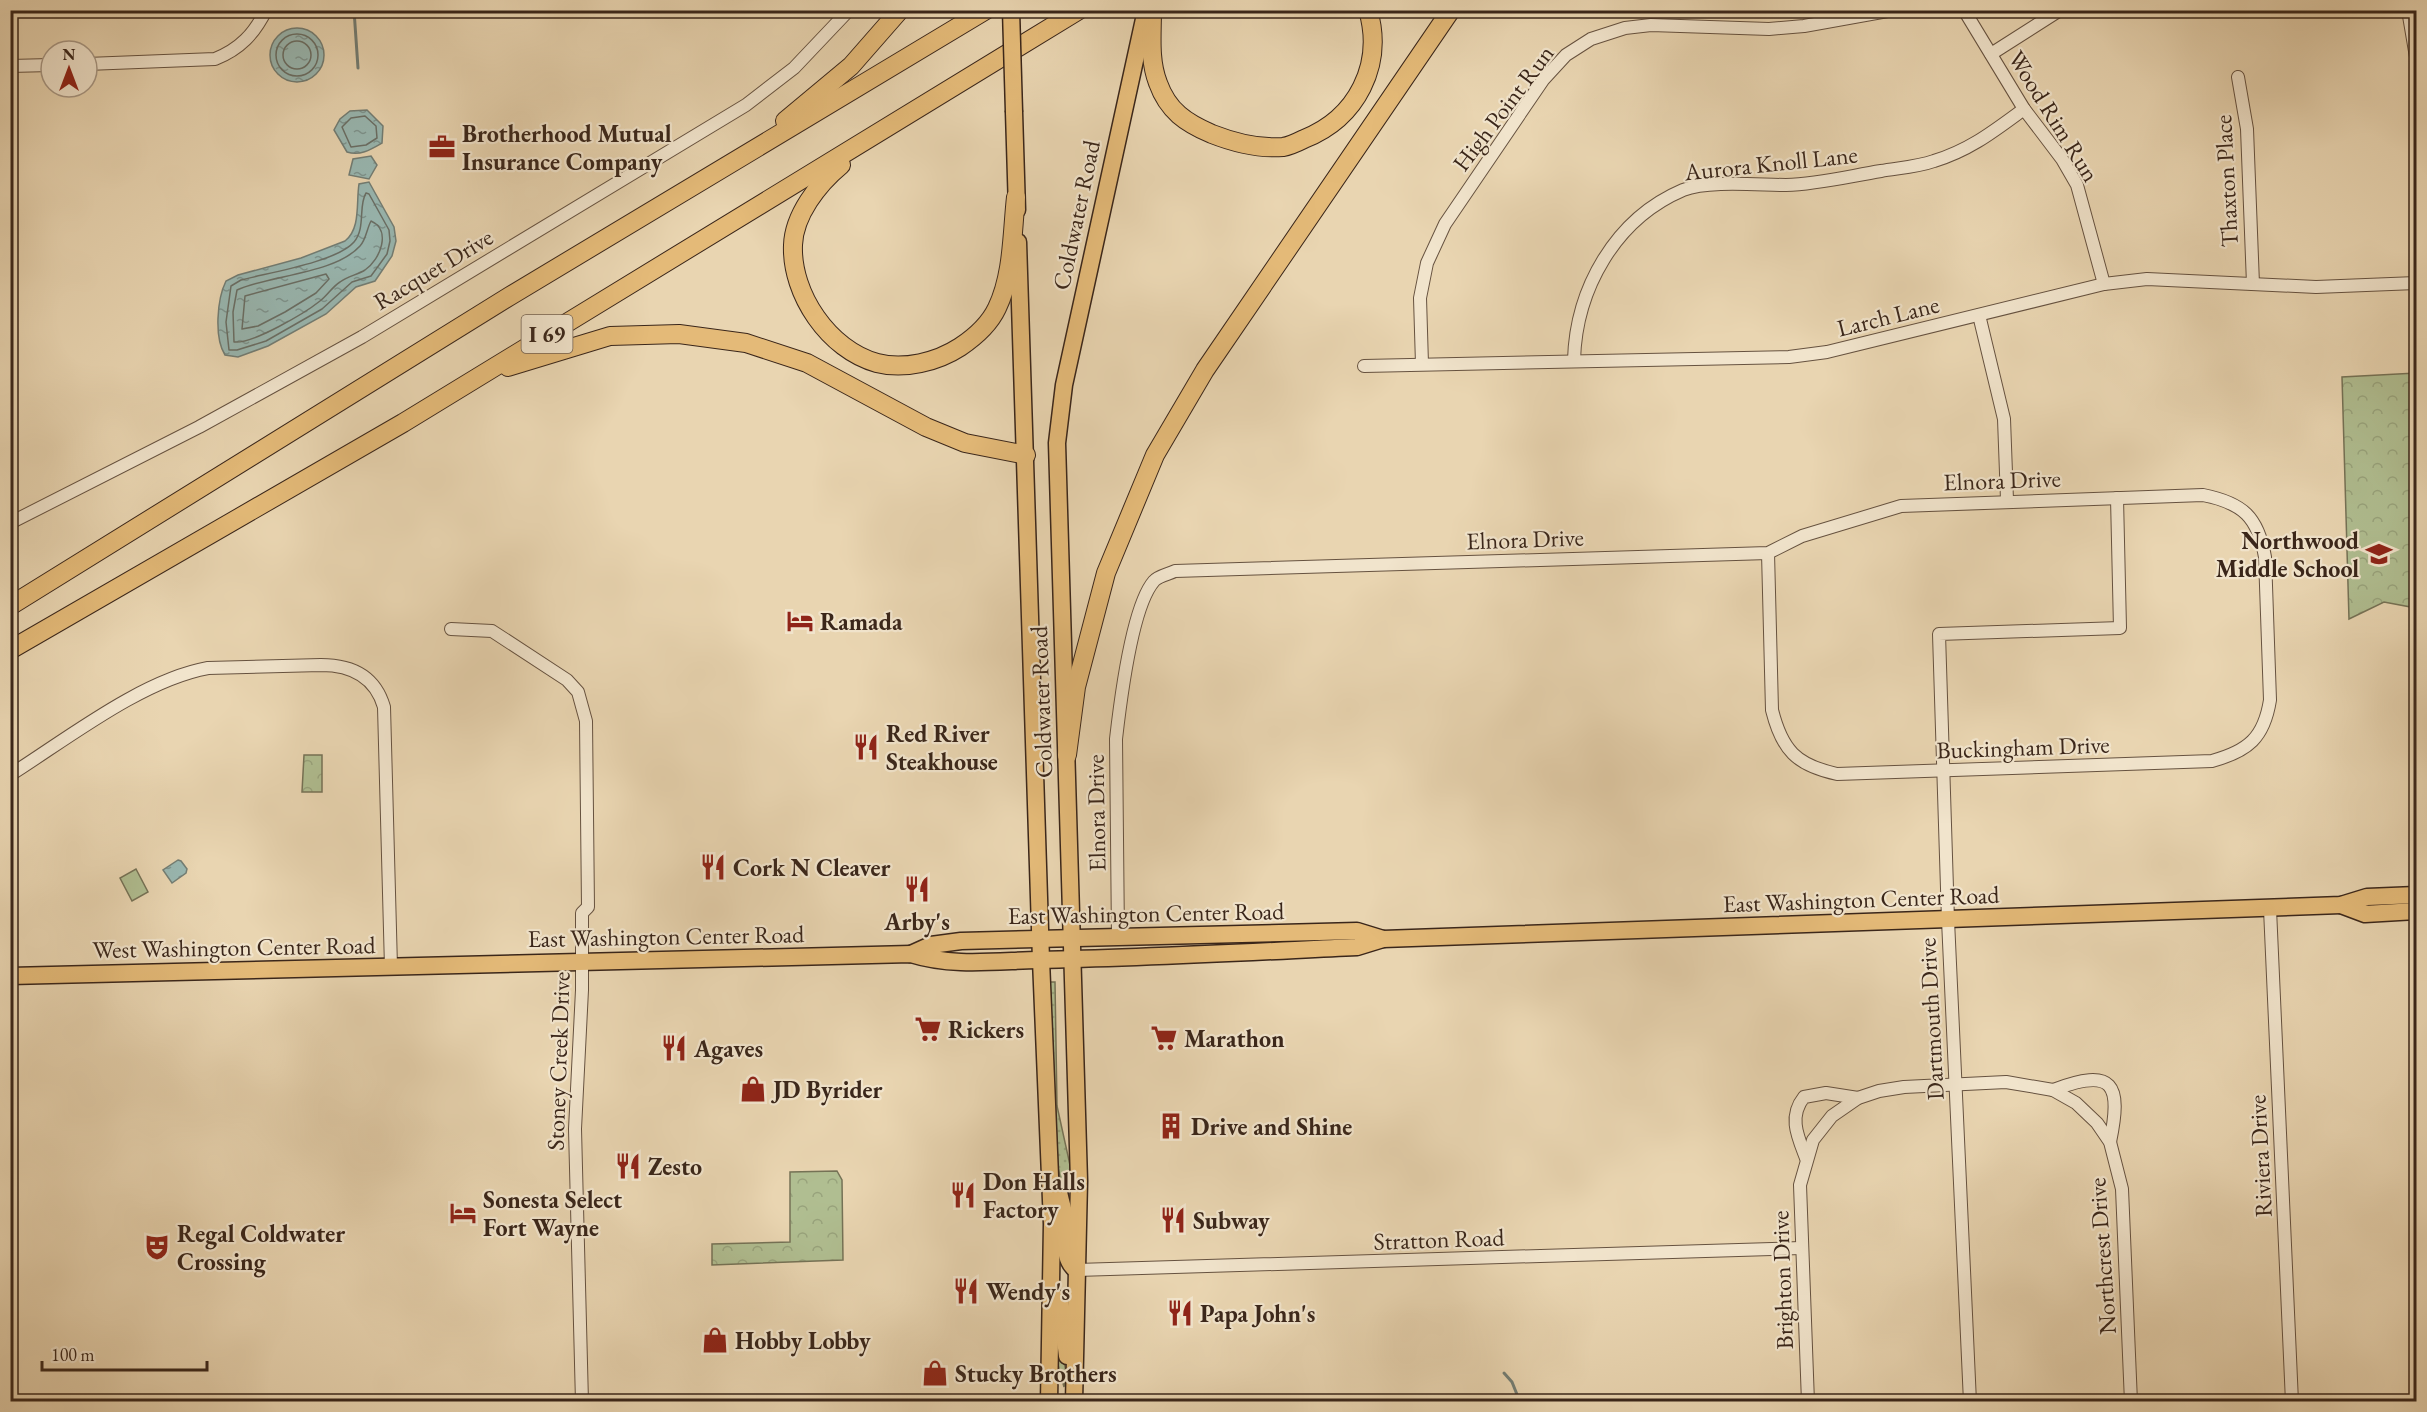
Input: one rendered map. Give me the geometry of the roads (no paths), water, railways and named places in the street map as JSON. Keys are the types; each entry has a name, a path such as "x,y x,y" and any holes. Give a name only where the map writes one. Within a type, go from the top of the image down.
{"highway":[{"path":"740,159 851,66 900,10"},
{"name":"I 69","path":"10,606 500,303 986,10"},
{"name":"I 69","path":"10,650 393,429 456,388 1080,10"},
{"path":"1152,10 1147,34 1152,64 1159,85 1187,124 1240,145 1284,147 1322,132 1347,112 1365,85 1373,55 1372,23 1368,10"},
{"path":"1067,755 1076,687 1106,573 1155,455 1205,370 1451,10"},
{"path":"873,137 836,169 805,205 793,244 797,279 816,320 846,348 878,363 920,364 951,353 978,335 997,309 1008,271 1016,196"},
{"path":"456,388 531,358 610,336 679,334 746,344 807,363 879,403 955,439 1026,455"}],"main road":[{"name":"Coldwater Road","path":"1011,10 1041,960 1050,1169 1049,1401"},
{"name":"Coldwater Road","path":"1074,1401 1079,1181 1058,443 1064,385 1147,34 1146,10"},
{"name":"East Washington Center Road","path":"458,966 911,954 931,960 962,962 1073,960 1357,947 1383,939 2270,909 2341,905 2367,897 2416,894"},
{"name":"East Washington Center Road","path":"2341,905 2365,914 2416,911"},
{"name":"East Washington Center Road","path":"911,954 931,945 961,941 1357,931 1383,939"},
{"name":"West Washington Center Road","path":"10,976 458,966"},
{"path":"1050,1169 1056,1180 1066,1223 1068,1259 1077,1270"},
{"path":"1051,1271 1059,1282 1060,1311 1068,1363 1074,1371"}],"street":[{"path":"99,64 198,61 215,58 233,51 258,26 266,10"},
{"name":"Racquet Drive","path":"10,523 200,427 362,337 746,105 794,68 849,10"},
{"name":"High Point Run","path":"1422,364 1420,298 1431,253 1445,224 1543,80 1566,55 1592,39 1625,28 1651,25 1769,29 1804,26 1893,10"},
{"name":"Wood Rim Run","path":"1964,10 2024,109 2062,159 2077,185 2104,284"},
{"path":"1991,54 2060,10"},
{"path":"2408,10 2416,57"},
{"path":"10,66 39,65"},
{"name":"Thaxton Place","path":"2238,76 2247,129 2253,284"},
{"name":"Aurora Knoll Lane","path":"1574,360 1575,340 1583,298 1603,261 1634,220 1684,190 1737,183 1788,185 1818,182 1933,162 1976,145 2024,109"},
{"name":"Larch Lane","path":"1364,366 1789,357 1827,352 2104,284 2147,279 2316,287 2416,283"},
{"path":"1978,315 2004,419 2007,500"},
{"name":"Elnora Drive","path":"1118,938 1116,739 1140,605 1155,580 1175,571 1768,553 1802,536 1901,506 2007,500 2204,495 2229,500 2248,514 2261,534 2265,557 2270,700 2267,720 2256,738"},
{"name":"Dartmouth Drive","path":"1970,1401 1948,920 1939,634 2120,628 2117,498"},
{"name":"Buckingham Drive","path":"1768,553 1772,710 1778,734 1791,753 1812,768 1836,774 2212,761 2236,754 2256,738"},
{"name":"Stoney Creek Drive","path":"452,629 492,631 567,680 578,692 586,721 588,907 582,913 583,962 575,1129 582,1401"},
{"path":"10,775 150,687 189,672 338,665 361,673 375,687 384,706 391,967"},
{"name":"Riviera Drive","path":"2270,909 2292,1401"},
{"path":"2054,1090 2082,1079 2099,1080 2109,1086 2116,1099 2110,1142"},
{"name":"Northcrest Drive","path":"1956,1084 2006,1082 2054,1090 2076,1103 2097,1123 2110,1142 2122,1189 2131,1401"},
{"name":"Brighton Drive","path":"1808,1401 1800,1185 1806,1158 1822,1126 1858,1098 1879,1091 1904,1087 1956,1084"},
{"name":"Brighton Drive","path":"1806,1158 1794,1119 1796,1110 1804,1097 1826,1093 1858,1098"},
{"name":"Stratton Road","path":"1077,1270 1802,1248"}],"water":[{"path":"292,28 302,28 312,32 320,40 324,55 320,70 312,78 302,82 292,82 282,78 274,70 270,60 270,50 274,40 282,32"},
{"path":"367,110 383,126 382,143 361,153 347,152 334,130 340,119 350,111"},
{"path":"371,156 377,165 369,179 349,175 353,159"},
{"path":"369,182 394,227 396,241 392,256 375,281 356,287 326,314 268,346 238,357 225,355 219,339 218,318 220,298 226,281 238,275 301,258 345,241 354,230 356,222 359,184"},
{"path":"178,860 187,869 186,873 172,883 163,870"}],"waterway":[{"path":"354,10 358,68"},
{"path":"1504,1373 1512,1382 1520,1402"}],"place":[{"name":"Brotherhood Mutual Insurance Company","path":"442,147"},
{"name":"Northwood Middle School","path":"2379,554"},
{"name":"Ramada","path":"800,621"},
{"name":"Red River Steakhouse","path":"866,747"},
{"name":"Cork N Cleaver","path":"713,867"},
{"name":"Arby's","path":"917,889"},
{"name":"Rickers","path":"928,1029"},
{"name":"Marathon","path":"1164,1038"},
{"name":"Agaves","path":"674,1048"},
{"name":"JD Byrider","path":"753,1089"},
{"name":"Drive and Shine","path":"1171,1126"},
{"name":"Zesto","path":"628,1166"},
{"name":"Don Halls Factory","path":"963,1195"},
{"name":"Sonesta Select Fort Wayne","path":"463,1213"},
{"name":"Subway","path":"1173,1220"},
{"name":"Regal Coldwater Crossing","path":"157,1247"},
{"name":"Wendy's","path":"966,1291"},
{"name":"Papa John's","path":"1180,1313"},
{"name":"Hobby Lobby","path":"715,1340"},
{"name":"Stucky Brothers","path":"935,1373"}]}
